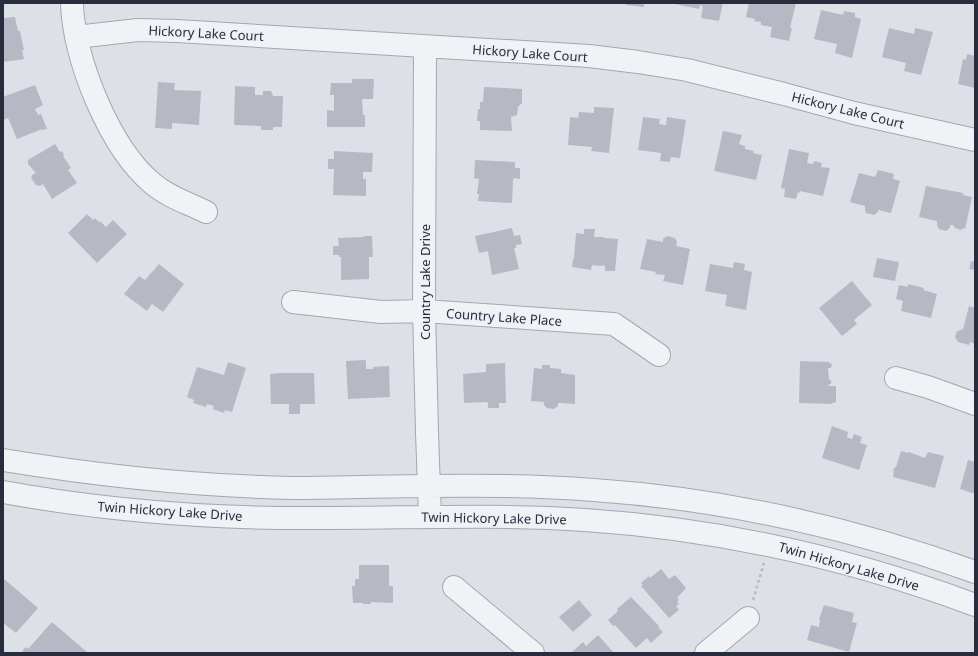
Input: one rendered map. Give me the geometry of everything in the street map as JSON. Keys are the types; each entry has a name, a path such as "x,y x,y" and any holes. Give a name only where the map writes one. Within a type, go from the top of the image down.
{"street":[{"path":"72,3 76,37 85,70 98,105 116,138 134,164 152,183 170,196 206,212"},
{"name":"Hickory Lake Court","path":"76,37 146,30 589,56 687,70 854,113 975,140"},
{"name":"Country Lake Drive","path":"425,47 424,311 430,517"},
{"name":"Country Lake Place","path":"293,302 381,312 424,311 614,324 659,354"},
{"path":"896,378 928,387 975,404"},
{"path":"3,460 80,472 173,482 295,488 429,486 542,487 596,490 685,499 735,507 809,522 867,537 939,559 975,572"},
{"name":"Twin Hickory Lake Drive","path":"3,492 76,503 194,514 322,518 516,516 646,525 706,533 769,544 827,558 888,576 975,605"},
{"path":"454,586 533,653"},
{"path":"706,653 748,618"}],"path":[{"path":"748,618 765,560"}],"building":[{"path":"626,3 644,3 644,7 626,5"},
{"path":"675,3 723,3 719,21 701,18 703,6 700,5 699,9"},
{"path":"749,3 796,3 790,28 792,28 789,41 770,37 772,27 761,25 761,22 754,21 755,19 746,17"},
{"path":"821,10 843,15 844,11 855,13 855,17 861,19 852,58 835,53 837,44 814,39"},
{"path":"15,17 18,31 20,31 24,50 22,50 24,59 3,62 3,18"},
{"path":"889,28 914,34 915,28 933,32 921,75 904,71 906,63 882,57"},
{"path":"967,54 975,56 975,88 958,84 963,59 966,60"},
{"path":"352,79 374,79 373,99 362,99 363,115 365,115 365,127 327,127 327,110 334,111 334,95 330,95 331,83 352,83"},
{"path":"158,82 175,83 174,90 201,91 199,125 172,123 172,129 155,128"},
{"path":"35,85 43,105 35,109 38,115 41,114 47,129 42,129 17,139 8,118 3,120 3,97"},
{"path":"235,86 255,87 255,95 263,95 263,91 271,91 273,96 283,96 282,127 273,127 273,130 261,130 261,126 234,125"},
{"path":"484,87 522,89 522,103 518,107 517,115 511,117 512,131 480,130 480,121 477,121 478,109 480,109 480,102 483,102"},
{"path":"594,107 614,108 609,153 591,151 592,147 568,145 570,117 578,118 579,112 594,113"},
{"path":"643,117 660,119 659,124 666,125 667,117 686,120 680,158 671,157 670,162 660,161 661,153 638,150"},
{"path":"723,131 742,135 739,144 745,146 745,149 754,151 753,153 762,155 756,180 714,171"},
{"path":"55,144 60,152 62,151 63,156 71,168 68,170 77,183 52,199 43,184 40,186 36,185 31,178 32,175 36,173 28,164 28,160"},
{"path":"789,149 809,153 807,163 813,164 814,161 822,163 821,167 830,168 823,196 800,191 800,193 798,192 796,199 784,197 785,189 781,188"},
{"path":"334,151 373,153 372,172 363,172 363,179 366,179 366,196 333,195 334,169 328,169 328,159 334,159"},
{"path":"475,160 515,162 515,168 520,168 520,179 514,178 513,180 512,203 478,201 479,194 477,194 479,179 474,178"},
{"path":"878,170 894,174 893,179 900,181 891,213 878,210 878,212 874,215 866,213 865,206 850,202 859,173 875,177"},
{"path":"926,186 963,193 963,195 972,197 965,229 963,228 961,230 955,228 953,225 950,225 950,228 946,231 939,229 937,221 919,217"},
{"path":"87,214 93,220 95,218 99,222 100,221 106,227 113,220 127,234 97,263 68,233"},
{"path":"512,228 514,236 520,235 522,244 516,245 516,248 514,248 519,269 492,275 488,251 479,253 475,236"},
{"path":"584,229 595,229 594,237 618,239 615,271 605,271 605,266 602,265 592,265 591,270 572,267 576,233 584,234"},
{"path":"372,236 373,257 369,257 369,279 341,280 341,257 339,257 339,255 333,255 333,246 339,246 338,238"},
{"path":"667,236 675,238 677,242 676,246 690,249 683,285 663,281 665,275 655,274 656,272 640,269 647,239 663,242 663,239"},
{"path":"877,258 899,262 895,281 873,277"},
{"path":"971,261 975,262 975,270 969,269"},
{"path":"734,262 745,264 744,270 752,272 746,310 725,306 727,295 705,291 710,264 733,268"},
{"path":"159,264 184,284 163,312 152,304 147,311 124,294 139,276 145,280"},
{"path":"852,281 872,305 854,320 857,324 842,336 819,308"},
{"path":"908,284 924,288 923,290 937,294 931,318 901,311 903,301 896,299 899,285 908,287"},
{"path":"969,306 975,308 975,344 970,342 969,345 958,342 955,337 957,331 963,329"},
{"path":"366,360 366,369 389,366 390,397 348,399 346,361"},
{"path":"800,361 829,362 832,364 831,368 828,368 829,380 831,380 831,384 828,386 836,386 836,402 832,404 799,403"},
{"path":"228,362 246,368 232,412 225,410 224,413 213,409 214,406 207,404 206,407 193,403 194,400 187,397 197,367 224,375"},
{"path":"505,363 506,403 499,403 499,408 488,408 487,402 464,403 463,374 486,372 486,364"},
{"path":"542,365 550,365 550,368 561,369 561,373 575,375 575,404 558,403 558,406 554,409 547,408 544,405 544,402 531,401 534,368 542,369"},
{"path":"314,373 315,404 300,404 300,414 289,414 289,404 271,404 270,374"},
{"path":"832,426 848,432 847,437 852,439 854,434 862,437 860,443 867,445 859,470 822,458"},
{"path":"901,451 909,452 925,458 928,452 944,456 935,488 893,477 894,468 896,467"},
{"path":"968,460 975,462 975,494 960,489"},
{"path":"359,565 389,565 389,586 393,586 393,603 353,603 352,586 355,586 355,579 359,579"},
{"path":"661,569 669,579 675,575 686,588 677,598 679,600 677,602 679,604 676,606 679,610 669,618 641,586 643,585 641,583 649,576 650,578"},
{"path":"3,578 38,608 16,633 3,623"},
{"path":"631,597 663,632 651,643 647,638 636,648 615,625 613,626 608,620 618,611 617,609"},
{"path":"579,600 592,615 573,632 559,617"},
{"path":"824,605 854,613 852,622 857,623 849,652 807,640 811,625 819,627 819,620"},
{"path":"52,622 88,653 24,653 22,651 26,647 28,649"},
{"path":"598,635 614,653 572,652 583,642 586,646"}]}
